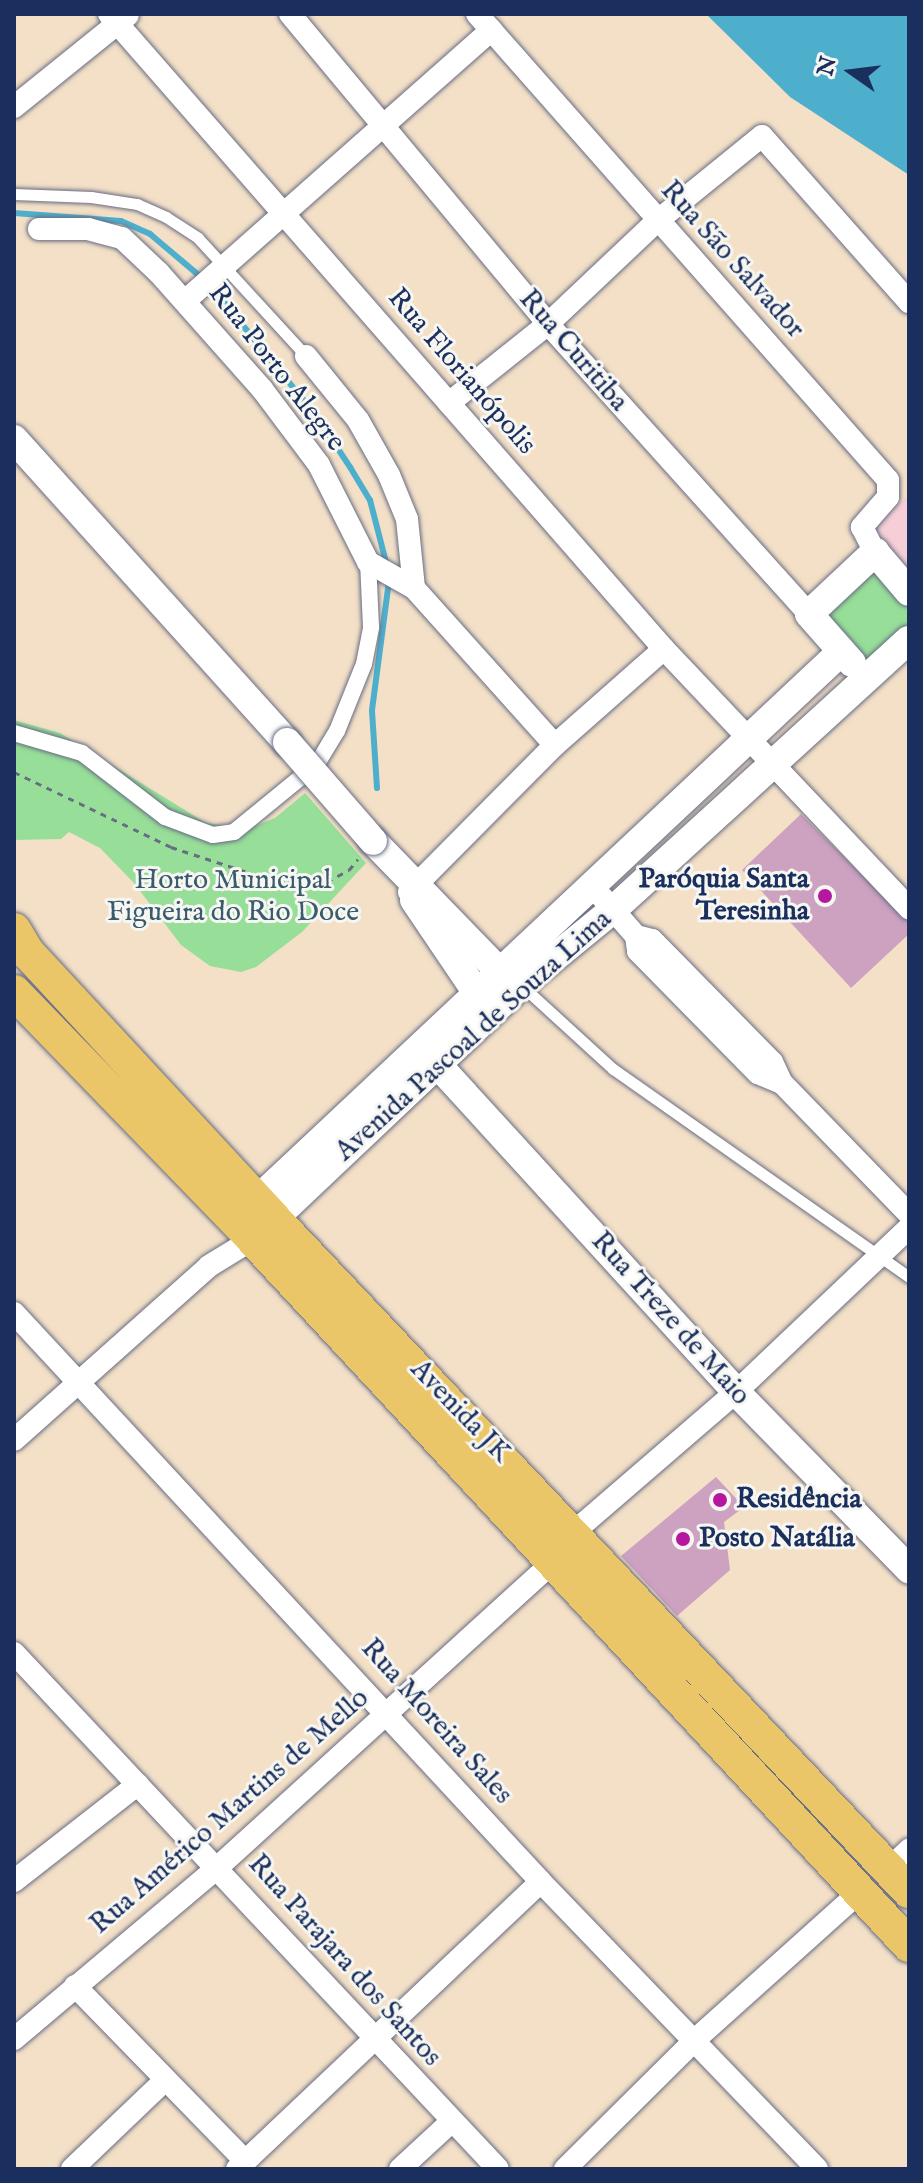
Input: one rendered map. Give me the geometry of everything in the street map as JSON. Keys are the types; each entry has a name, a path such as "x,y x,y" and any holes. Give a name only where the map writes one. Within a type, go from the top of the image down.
{"main road":[{"name":"Avenida JK","path":"14,930 28,953 255,1220 553,1562 909,1945"},
{"name":"Avenida JK","path":"14,992 255,1220 575,1531 902,1870"}],"street":[{"name":"Rua Curitiba","path":"290,14 386,125 548,324 865,679"},
{"path":"14,107 118,17"},
{"name":"Rua Florianópolis","path":"118,17 282,213 664,649 749,744 909,908"},
{"path":"185,301 386,125 484,22"},
{"name":"Rua São Salvador","path":"484,22 656,222 888,480 888,497 862,527 875,552"},
{"path":"449,403 548,324 656,222 762,136 909,302"},
{"name":"Rua Porto Alegre","path":"39,229 88,229 122,238 185,301 319,465 368,562"},
{"path":"306,356 358,420 389,475 407,519 414,588"},
{"path":"14,439 408,881 512,980"},
{"path":"809,614 875,552 909,592"},
{"path":"368,562 414,588 555,745"},
{"path":"14,733 82,753 165,817 213,835 234,832 317,764 337,731 364,664 371,627 368,562"},
{"name":"Avenida Pascoal de Souza Lima","path":"430,1056 479,996 512,980 614,909 909,640"},
{"path":"408,881 664,649"},
{"name":"Avenida Pascoal de Souza Lima","path":"255,1220 512,980 594,888 749,744 841,652"},
{"path":"408,881 479,996"},
{"path":"594,888 636,936 638,951 758,1073 782,1083 909,1214"},
{"name":"Rua Treze de Maio","path":"430,1056 736,1392 909,1569"},
{"path":"14,1440 209,1266 255,1220"},
{"path":"575,1531 736,1392 909,1228"},
{"name":"Rua Moreira Sales","path":"14,1313 76,1383 390,1713 541,1882 697,2038 817,2169"},
{"name":"Rua Américo Martins de Mello","path":"14,2039 218,1867 553,1562"},
{"name":"Rua Parajara dos Santos","path":"14,1653 218,1867 375,2042 498,2169"},
{"path":"14,1881 138,1784"},
{"path":"75,1986 241,2165 375,2042 541,1882"},
{"path":"565,2169 697,2038 860,1892"},
{"path":"72,2169 165,2080"},
{"path":"400,2169 452,2121"}],"lane":[{"path":"14,194 137,204 198,238 306,356"},
{"path":"512,980 613,1069 909,1277"}],"shaded area":[{"path":"909,495 909,574 873,529"}],"green space":[{"path":"874,567 909,607 909,633 869,669 820,615"},
{"name":"Horto Municipal Figueira do Rio Doce","path":"14,720 60,733 206,823 248,829 275,818 305,793 366,863 302,932 256,967 241,972 210,966 181,945 134,883 100,848 69,832 61,839 14,840"}],"water":[{"path":"706,14 909,14 909,175 790,97"}],"building":[{"name":"Paróquia Santa Teresinha","path":"801,814 909,922 909,934 851,988 742,870"},
{"name":"Posto Natália","path":"716,1477 744,1507 724,1522 730,1570 677,1616 621,1556"}],"waterway":[{"path":"14,213 121,221 150,234 202,278"},
{"path":"210,285 315,414 350,467 370,500 387,566"},
{"path":"377,788 372,710 389,581"}],"place":[{"name":"Paróquia Santa Teresinha","path":"825,896"},
{"name":"Residência","path":"720,1500"},
{"name":"Posto Natália","path":"683,1539"}]}
